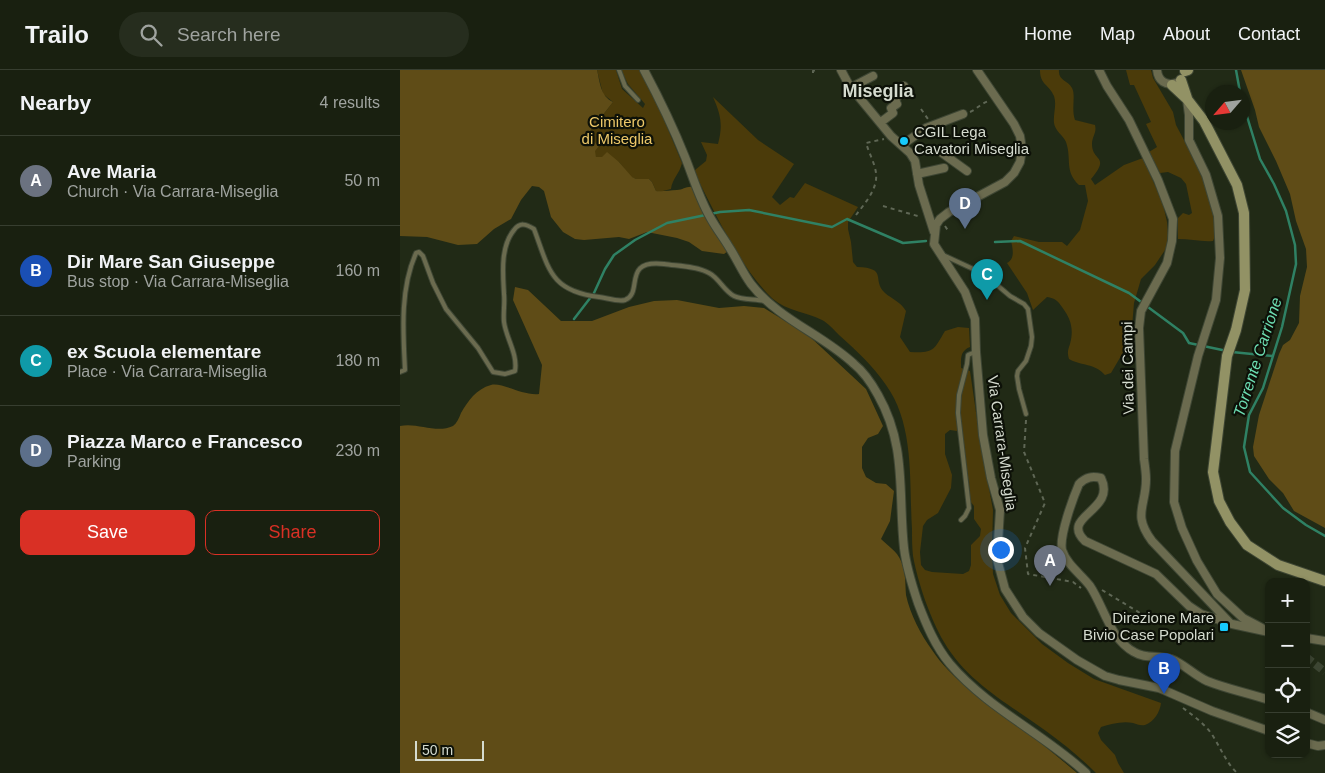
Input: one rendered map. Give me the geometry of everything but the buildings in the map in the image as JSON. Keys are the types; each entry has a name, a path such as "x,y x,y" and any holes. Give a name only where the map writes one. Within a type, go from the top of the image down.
{"main road":[{"path":"1182,75 1187,99 1204,121 1238,185 1244,213 1245,290 1236,330 1227,356 1213,472 1219,501 1230,522 1247,545 1278,565 1325,581"}],"street":[{"path":"644,70 680,143 710,218 752,285 774,308 855,364 879,396 892,425 898,449 902,486 902,530 905,555 914,592 923,616 942,652 958,673 987,699 1054,746 1086,773"},
{"name":"Via Carrara-Miseglia","path":"840,70 891,136 910,153 915,161 929,220 935,228 934,244 966,292 971,305 975,319 976,352 984,435 991,478 1000,510 997,538 999,568 1005,589 1023,617 1039,633 1077,660 1105,676 1159,688 1212,711 1265,730"},
{"path":"935,228 940,219 949,212 1005,182 1014,173 1020,162 1022,149 1020,136 977,70"},
{"name":"Via dei Campi","path":"1099,70 1133,128 1158,180 1172,219 1172,241 1167,263 1141,311 1139,328 1146,478 1145,495 1141,505 1141,522 1145,532 1152,541 1232,624"},
{"path":"1157,70 1160,80 1182,75"},
{"path":"851,86 873,76"},
{"path":"881,122 893,113 891,108 897,104 895,101 904,86"},
{"path":"1187,99 1189,140 1206,175 1214,200 1219,233 1220,258 1216,300 1198,356 1175,451 1174,502 1182,528 1197,562 1217,594 1243,618 1265,630"},
{"path":"902,145 932,126 963,114"},
{"path":"942,150 942,153 967,171"},
{"path":"917,174 944,168"},
{"path":"1265,631 1232,624 1201,614 1189,606 1156,574 1107,552 1082,538 1079,530 1081,521 1102,500 1105,492 1101,478 1092,476 1084,479 1077,490 1061,539 1062,550 1122,642 1133,652 1145,657 1162,657 1173,660 1208,681 1265,699"},
{"path":"1310,639 1325,641"},
{"path":"1308,713 1325,720"},
{"path":"1310,744 1325,746"}],"lane":[{"path":"619,70 625,86 638,100"},
{"path":"400,372 405,370 404,306 406,284 412,262 416,253 420,252 446,309 478,348 493,372 504,374 515,371 515,358 504,322 502,275 507,243 517,226 522,224 534,229 551,274 565,286 581,293 625,300 632,294 636,272 641,267 649,264 662,264 709,273 733,296 768,301"},
{"path":"939,254 984,274 1028,309 1032,337 1031,346 1026,361 1018,371 1017,376 1026,414"},
{"name":"Via Carrara-Miseglia","path":"961,520 969,508 960,444 959,395 968,355 976,352"}],"path":[{"path":"813,73 816,70"},
{"path":"963,114 974,110 983,102 996,98"},
{"path":"921,108 932,126"},
{"path":"924,113 928,111"},
{"path":"856,215 868,199 876,183 875,168 866,143 891,136"},
{"path":"883,206 926,218"},
{"path":"1026,414 1024,452 1045,503 1025,548 1028,574 1073,582 1077,586 1104,591 1106,594 1140,613"},
{"path":"1179,706 1196,718 1212,734 1228,763 1237,773"}],"green space":[{"name":"Cimitero di Miseglia","path":"597,70 616,70 622,89 643,108 645,104 628,84 621,70 640,70 660,110 682,163 671,189 656,191 649,179 631,177 619,162 596,157 587,135 613,102 603,94"},
{"path":"1040,70 1059,70 1060,76 1070,85 1073,91 1075,120 1095,125 1092,144 1100,166 1091,179 1095,185 1124,165 1143,158 1163,204 1167,222 1167,247 1155,265 1141,279 1134,303 1131,339 1111,373 1105,375 1097,368 1069,359 1068,351 1072,329 1065,311 1056,300 1047,297 1033,310 1027,293 1007,263 1012,256 1011,241 1014,236 1039,242 1062,242 1067,246 1080,230 1088,201 1085,185 1079,185 1071,175 1068,148 1054,123 1054,96 1041,79"},
{"path":"1126,70 1151,70 1153,78 1173,112 1176,125 1203,176 1213,210 1216,234 1213,241 1178,239 1178,218 1183,213 1189,215 1192,213 1186,184 1181,178 1168,172 1160,173 1149,152 1157,147 1146,124 1151,122 1134,85 1130,85"},
{"path":"713,97 758,140 794,164 772,197 780,205 790,197 794,198 805,183 858,207 848,222 853,262 857,267 867,268 876,272 881,288 902,305 906,311 900,337 910,352 924,352 932,349 945,331 958,327 969,328 970,347 963,353 961,368 970,371 993,510 993,574 1000,595 1011,613 1042,644 1068,663 1094,679 1161,703 1156,716 1145,725 1125,722 1101,727 1098,733 1101,740 1115,755 1124,773 1096,773 1059,741 977,681 944,642 925,600 913,556 909,455 902,418 895,401 876,371 831,327 816,317 790,309 773,299 750,272 730,241 696,176 695,170 706,161 707,155 701,142 718,144 721,126","holes":["950,430 957,431 961,436 964,469 969,481 970,501 974,506 974,519 981,529 980,536 971,545 971,565 969,571 963,574 932,572 925,570 921,565 920,552 923,526 927,520 938,513 951,488 952,475 945,454 945,434"]}],"shaded area":[{"path":"400,70 597,70 605,96 613,102 587,135 599,146 595,151 596,157 602,157 607,152 632,177 636,179 649,179 656,191 693,187 728,251 724,254 702,251 689,242 647,232 629,239 619,237 575,239 563,232 551,217 544,191 539,187 532,186 521,200 511,219 494,229 477,244 458,245 427,237 400,236"},
{"path":"1241,70 1325,70 1325,528 1294,511 1283,493 1269,479 1254,456 1253,447 1259,415 1279,354 1283,345 1290,340 1299,323 1300,296 1307,267 1306,249 1296,221 1290,194 1259,127 1250,96 1250,85 1246,85"},
{"path":"515,287 528,290 561,321 592,321 629,307 654,301 677,300 719,308 744,306 764,308 808,335 866,389 883,426 878,434 868,438 862,447 862,468 866,477 876,483 886,484 894,491 890,521 881,539 895,551 903,565 908,602 913,617 924,638 957,679 1077,773 400,773 400,426 413,425 440,429 453,426 473,396 481,389 491,385 501,385 526,393 539,394 542,365 513,300"}],"waterway":[{"name":"Torrente Carrione","path":"1236,70 1239,85"},
{"name":"Torrente Carrione","path":"1250,126 1260,159 1286,211 1295,245 1296,264 1282,327 1263,388 1249,415 1244,447 1250,472 1283,508 1325,536"},
{"path":"574,319 594,293 614,255 635,240 667,223 720,212 749,210 832,227 847,219 903,243 926,241"},
{"path":"995,242 1020,241 1129,293 1183,333 1189,343 1227,351"},
{"path":"1232,352 1273,356"}],"tunnel":[{"path":"1310,660 1325,672"}],"place":[{"name":"CGIL Lega Cavatori Miseglia","path":"904,141"},
{"name":"Piazza Marco e Francesco","path":"965,229"},
{"name":"ex Scuola elementare","path":"987,300"},
{"name":"Ave Maria","path":"1050,586"},
{"name":"Direzione Mare Bivio Case Popolari","path":"1224,627"},
{"name":"Dir Mare San Giuseppe","path":"1164,694"}],"district":[{"name":"Miseglia","path":"878,91"}]}
